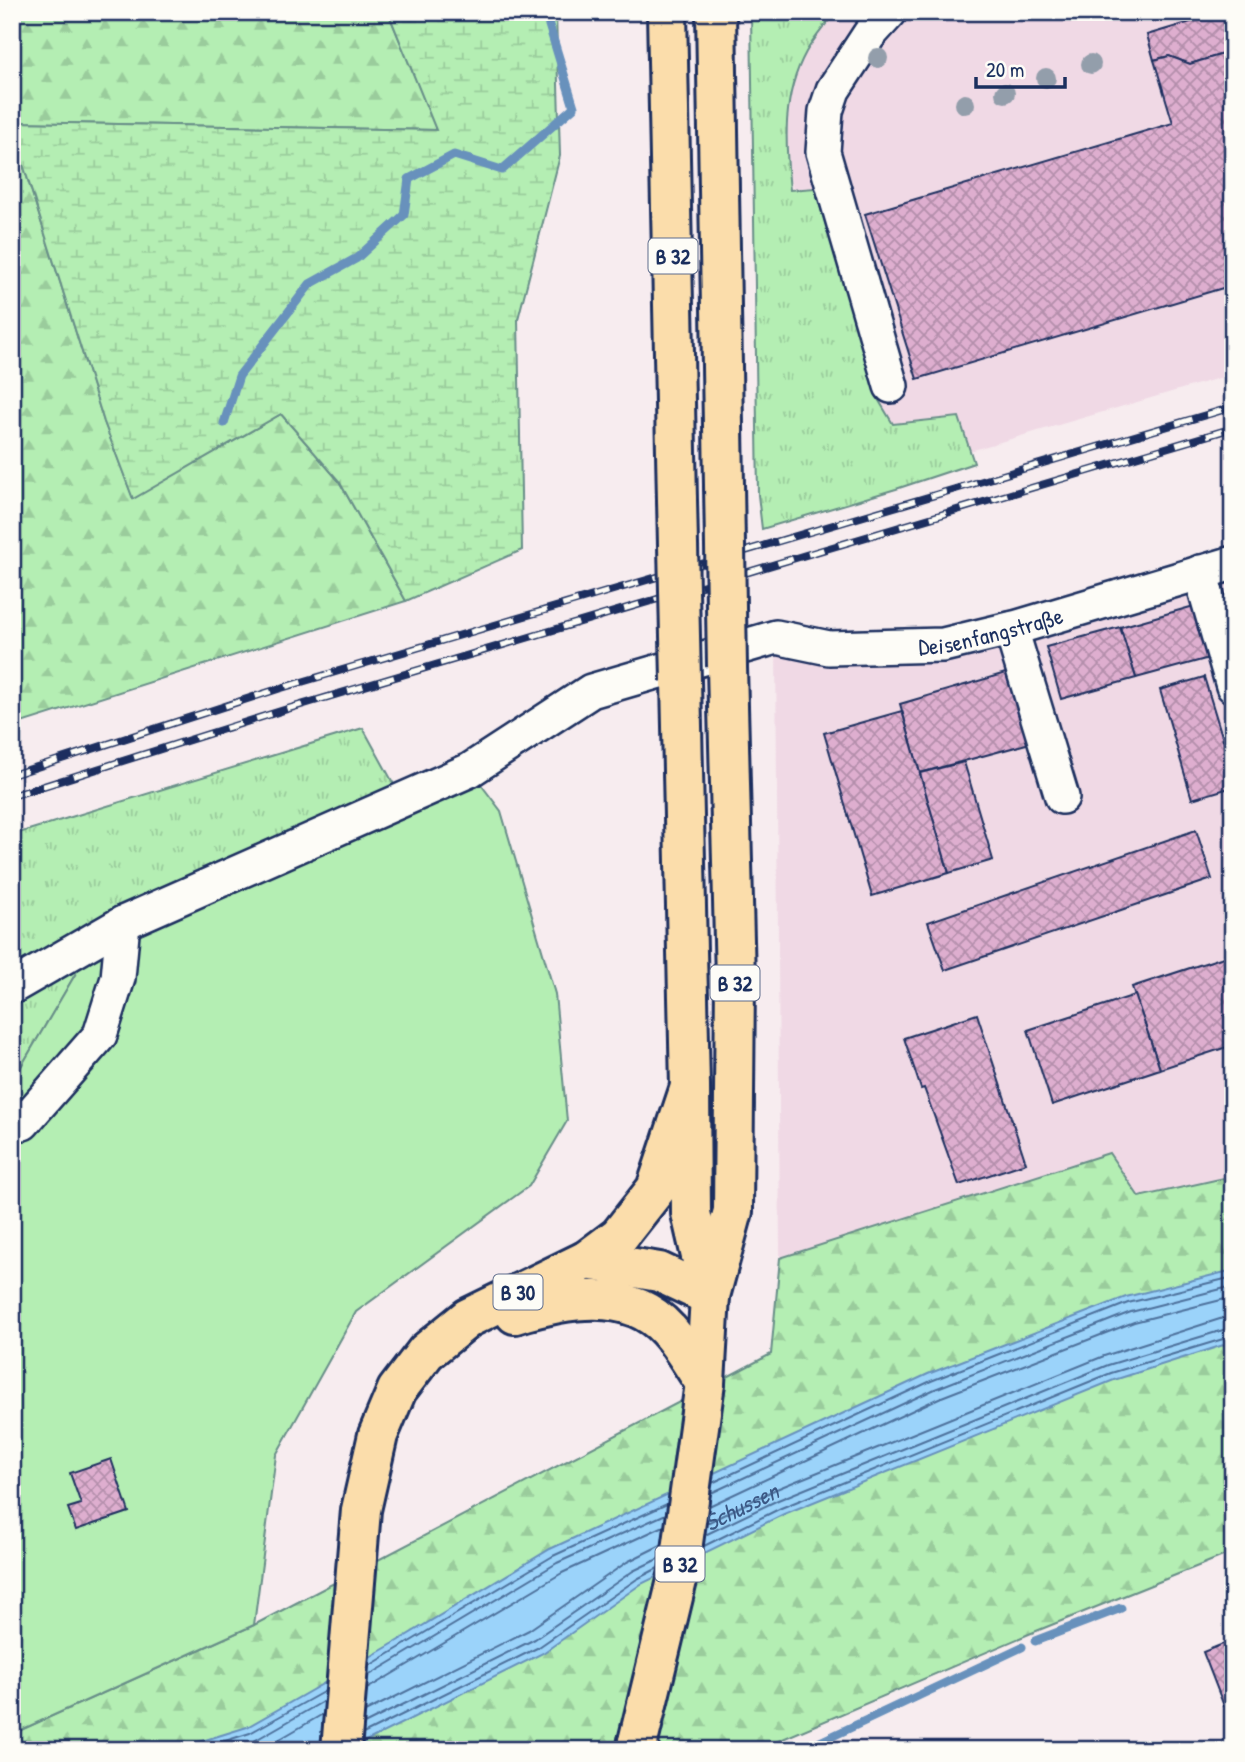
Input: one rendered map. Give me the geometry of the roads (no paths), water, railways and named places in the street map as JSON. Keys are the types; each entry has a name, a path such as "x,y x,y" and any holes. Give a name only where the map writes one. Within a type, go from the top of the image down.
{"main road":[{"name":"B 32","path":"667,12 691,1213 710,1296"},
{"name":"B 32","path":"638,1747 678,1572 705,1383 710,1296 733,1211 735,979 716,12"},
{"name":"B 30","path":"341,1750 378,1435 397,1390 426,1352 468,1318 587,1260 619,1236 656,1189 690,1087"},
{"path":"587,1260 659,1272 710,1296"},
{"path":"358,1750 371,1503 383,1476 402,1416 435,1367 459,1343 513,1314 570,1299 590,1299 639,1307 667,1328 705,1383"}],"street":[{"path":"890,12 869,35 833,90 826,111 823,152 891,386"},
{"name":"Deisenfangstraße","path":"123,923 470,771 591,691 776,637 829,648 943,645 1011,628 1233,563"},
{"path":"1200,572 1233,686"},
{"path":"1011,628 1062,797"},
{"path":"12,987 123,923"},
{"path":"23,1123 100,1035 118,978 123,923"}],"water":[{"name":"Schussen","path":"1233,1270 1233,1342 1114,1380 784,1514 641,1584 543,1653 348,1750 173,1750 247,1727 550,1549 928,1374 1126,1297"}],"waterway":[{"path":"224,423 239,376 310,284 357,258 404,215 409,179 454,155 502,170 574,107 545,12"},
{"path":"1035,1641 1121,1608"},
{"path":"803,1750 1022,1647"}],"railway":[{"path":"12,775 278,689 1233,407"},
{"path":"12,796 284,710 1233,428"}]}
